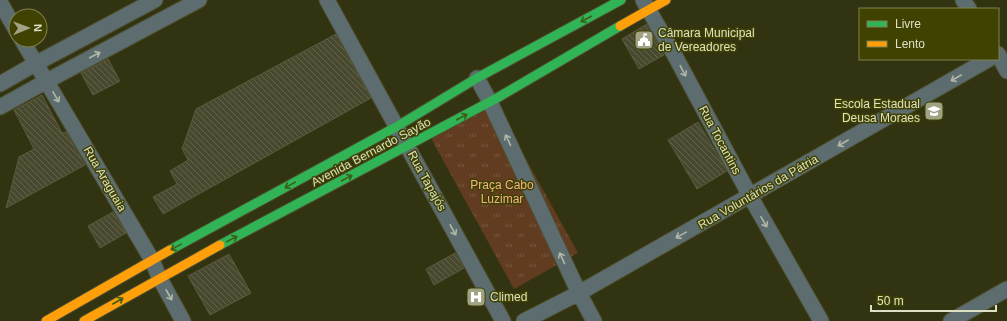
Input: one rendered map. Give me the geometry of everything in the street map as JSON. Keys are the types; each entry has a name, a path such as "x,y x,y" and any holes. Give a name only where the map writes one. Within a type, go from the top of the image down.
{"main road":[{"name":"Avenida Bernardo Sayão","path":"46,321 152,260 396,127 477,78 621,0"},
{"name":"Avenida Bernardo Sayão","path":"84,321 159,278 490,102 646,5 666,0"}],"street":[{"path":"0,84 155,0"},
{"path":"0,107 199,0"},
{"name":"Rua Tapajós","path":"327,0 503,321"},
{"path":"0,2 8,16"},
{"name":"Rua Tocantins","path":"646,5 750,196 821,321"},
{"name":"Rua Araguaia","path":"26,48 152,260 159,278 183,321"},
{"path":"999,56 1007,71"},
{"name":"Rua Voluntários da Pátria","path":"524,321 579,293 988,60"},
{"path":"477,78 490,102 579,293 594,321"},
{"path":"951,321 1007,289"}],"green space":[{"name":"Praça Cabo Luzimar","path":"491,96 578,253 514,289 427,131"}],"building":[{"path":"647,24 664,55 639,69 622,39"},
{"path":"336,34 371,98 163,214 153,197 177,184 170,171 188,160 182,149 196,109"},
{"path":"108,59 120,81 93,95 81,73"},
{"path":"42,95 62,133 66,132 85,165 6,208 19,157 34,149 14,110"},
{"path":"698,122 727,171 697,189 668,140"},
{"path":"113,212 126,233 100,248 88,226"},
{"path":"455,253 464,268 434,285 426,269"},
{"path":"229,254 251,293 210,315 188,276"}],"traffic: fast":[{"path":"170,250 396,127 477,78 621,0"},
{"path":"220,245 497,98 620,26"}],"traffic: slow":[{"path":"620,26 666,0"},
{"path":"84,321 220,245"},
{"path":"46,321 170,250"}],"place":[{"name":"Câmara Municipal de Vereadores","path":"644,40"},
{"name":"Escola Estadual Deusa Moraes","path":"934,111"},
{"name":"Climed","path":"476,297"}]}
